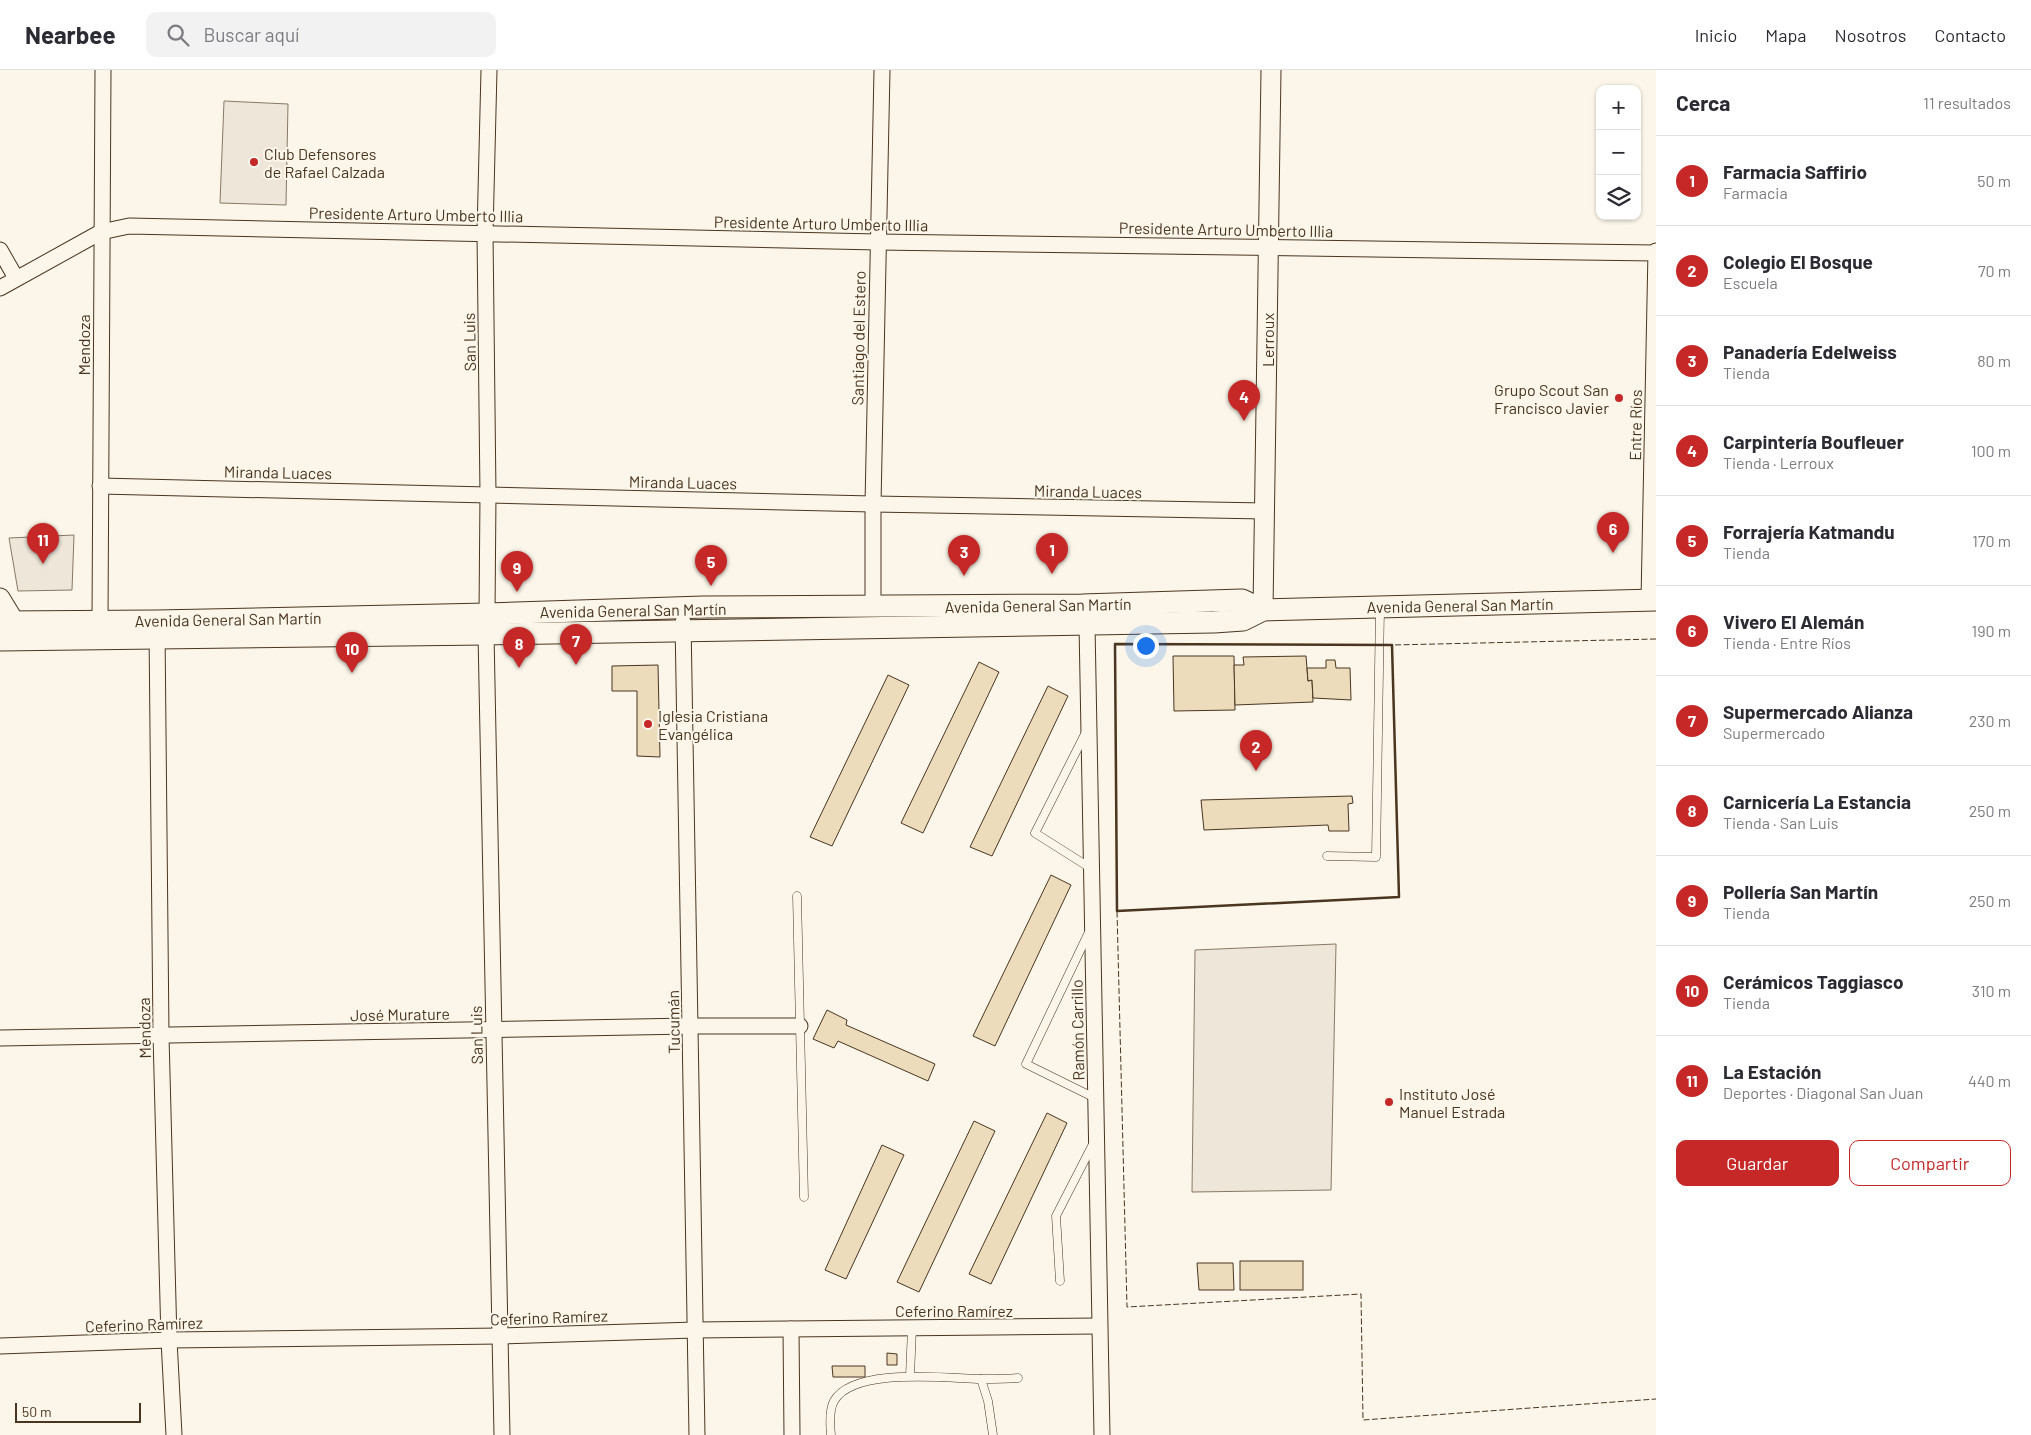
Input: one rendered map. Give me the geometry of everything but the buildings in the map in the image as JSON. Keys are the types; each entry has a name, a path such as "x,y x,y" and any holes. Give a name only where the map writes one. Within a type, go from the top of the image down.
{"main road":[{"name":"Avenida General San Martín","path":"486,624 682,608 1082,605 1242,600 1263,610"},
{"name":"Avenida General San Martín","path":"8,630 486,624 684,630 1087,625 1243,620 1263,610 1652,600"},
{"name":"Avenida General San Martín","path":"8,630 100,621 157,629"}],"street":[{"name":"Mendoza","path":"100,621 102,70"},
{"name":"San Luis","path":"489,70 485,233 488,494 486,624 502,1435"},
{"name":"Santiago del Estero","path":"873,606 873,504 882,70"},
{"name":"Lerroux","path":"1263,610 1271,70"},
{"name":"Presidente Arturo Umberto Illia","path":"0,288 101,232 129,226 878,242 1656,252"},
{"path":"0,250 16,278"},
{"name":"Entre Ríos","path":"1652,600 1656,252"},
{"name":"Miranda Luaces","path":"100,486 1265,511"},
{"path":"0,598 8,630"},
{"name":"Tucumán","path":"682,608 684,630 697,1435"},
{"name":"Ramón Carrillo","path":"1087,625 1102,1435"},
{"name":"Mendoza","path":"157,629 161,1036 174,1435"},
{"name":"José Murature","path":"0,1038 690,1026 800,1026"},
{"name":"Ceferino Ramírez","path":"0,1346 170,1340 501,1336 695,1330 1099,1326"},
{"path":"791,1329 792,1435"}],"lane":[{"path":"1327,856 1376,857 1380,606"},
{"path":"1088,728 1035,833 1092,869"},
{"path":"797,896 804,1197"},
{"path":"1093,924 1026,1064 1095,1098"},
{"path":"1060,1281 1056,1216 1096,1138"},
{"path":"910,1376 912,1328"},
{"path":"831,1435 830,1417 833,1402 838,1395 859,1384 876,1379 910,1376 981,1379 1018,1378"},
{"path":"981,1379 988,1401 993,1435"}],"shaded area":[{"name":"Club Defensores de Rafael Calzada","path":"224,101 288,104 286,205 220,203"},
{"path":"74,535 72,590 18,591 9,538"},
{"path":"1336,944 1331,1190 1192,1192 1195,950"}],"fence":[{"path":"1656,639 1392,645 1399,897 1117,911 1127,1307 1361,1294 1363,1420 1656,1399"}],"wall":[{"path":"1115,644 1392,645 1399,897 1117,911 1115,644"}],"place":[{"name":"Club Defensores de Rafael Calzada","path":"254,162"},
{"name":"Grupo Scout San Francisco Javier","path":"1619,398"},
{"name":"Carpintería Boufleuer","path":"1244,421"},
{"name":"Vivero El Alemán","path":"1613,553"},
{"name":"La Estación","path":"43,564"},
{"name":"Farmacia Saffirio","path":"1052,574"},
{"name":"Panadería Edelweiss","path":"964,576"},
{"name":"Forrajería Katmandu","path":"711,586"},
{"name":"Pollería San Martín","path":"517,592"},
{"name":"Supermercado Alianza","path":"576,665"},
{"name":"Carnicería La Estancia","path":"519,668"},
{"name":"Cerámicos Taggiasco","path":"352,673"},
{"name":"Iglesia Cristiana Evangélica","path":"648,724"},
{"name":"Colegio El Bosque","path":"1256,771"},
{"name":"Instituto José Manuel Estrada","path":"1389,1102"}]}
